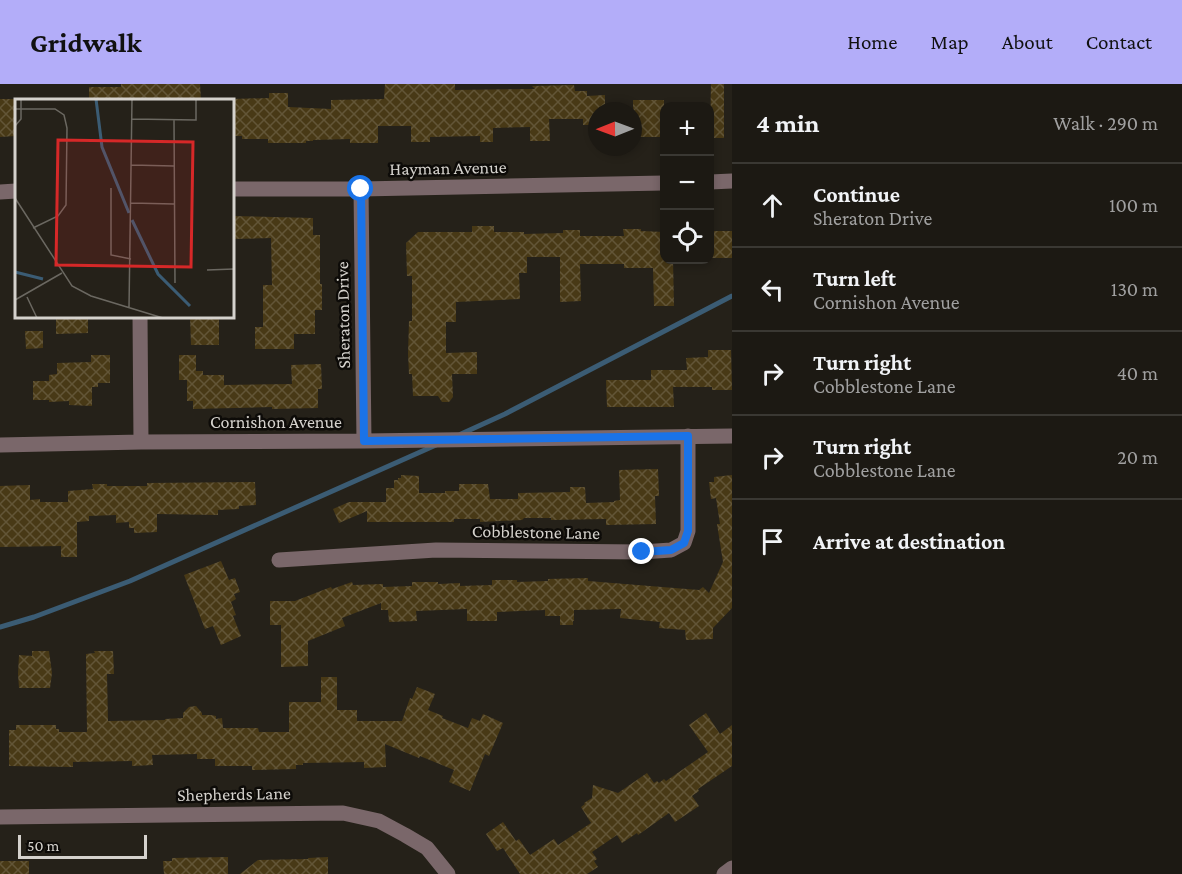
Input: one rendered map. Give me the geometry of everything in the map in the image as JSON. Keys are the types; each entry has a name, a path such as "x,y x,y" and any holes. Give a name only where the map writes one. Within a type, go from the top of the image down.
{"street":[{"path":"714,182 732,181"},
{"name":"Hayman Avenue","path":"234,189 660,183"},
{"name":"Sheraton Drive","path":"361,189 364,441"},
{"path":"0,192 15,191"},
{"path":"140,318 141,442"},
{"name":"Cobblestone Lane","path":"279,560 436,550 642,552 671,550 684,543 688,531 688,436"},
{"name":"Cornishon Avenue","path":"0,445 732,436"},
{"name":"Shepherds Lane","path":"0,817 342,813 379,821 405,835 427,848 448,874"},
{"path":"724,874 732,868"}],"building":[{"path":"121,84 200,84 201,99 89,99 89,87 121,87"},
{"path":"385,84 455,84 455,90 535,89 532,86 574,85 575,91 587,91 587,96 605,95 605,102 588,102 588,125 583,125 583,119 549,119 550,141 530,141 530,127 493,128 493,142 480,142 480,136 430,137 430,142 411,142 411,126 378,126 378,143 350,143 350,139 313,140 306,141 306,143 268,143 268,139 242,139 242,136 234,136 234,99 232,99 269,98 269,93 288,93 288,107 331,109 331,100 384,99"},
{"path":"711,84 724,84 724,138 714,138 714,102 711,102"},
{"path":"0,99 14,99 15,136 0,137"},
{"path":"633,100 664,100 660,102 660,137 642,137 642,102 633,102"},
{"path":"234,216 313,218 313,235 320,235 322,310 315,310 315,334 294,334 294,349 255,349 255,327 263,327 263,285 272,285 271,238 234,239"},
{"path":"472,226 494,226 494,232 524,232 524,234 580,230 580,236 624,236 623,229 660,232 660,264 673,264 674,306 654,306 653,268 624,268 624,264 580,264 581,301 560,302 560,257 527,257 527,273 519,273 520,299 456,302 456,322 446,322 446,353 477,352 477,374 452,374 453,397 449,402 442,402 438,396 413,396 408,354 409,321 412,321 412,276 407,276 406,243 418,232 472,232"},
{"path":"714,231 732,231 732,258 714,258"},
{"path":"56,318 88,318 88,333 56,334"},
{"path":"190,318 219,318 219,345 191,345"},
{"path":"25,331 43,331 43,348 26,349"},
{"path":"708,350 731,350 732,390 712,390 712,387 673,387 674,407 607,407 606,380 651,380 651,370 687,370 686,358 708,357"},
{"path":"91,355 110,355 110,383 98,383 98,387 92,387 92,406 69,405 69,401 33,400 33,381 49,381 49,375 57,374 57,363 91,362"},
{"path":"179,355 196,355 196,371 203,371 203,375 224,375 224,385 292,384 291,365 321,364 322,389 318,389 318,408 193,409 193,401 187,401 187,380 179,380"},
{"path":"658,469 659,496 655,496 656,524 606,525 606,519 551,520 551,518 480,522 480,519 454,519 454,522 367,522 367,511 339,523 333,509 349,502 386,502 386,488 394,488 394,480 401,478 401,475 419,476 419,493 459,491 459,484 488,484 490,499 518,499 518,493 570,492 570,487 585,487 586,503 614,502 620,500 619,470"},
{"path":"732,475 732,608 713,628 713,639 686,640 685,630 659,628 660,622 620,618 621,609 574,610 573,625 560,625 560,616 545,616 545,610 497,612 497,621 467,621 467,609 416,611 417,621 389,622 388,610 381,610 381,603 342,618 345,626 308,641 308,666 281,667 281,625 270,625 270,601 295,601 331,587 332,589 352,582 353,585 383,584 383,587 412,586 412,582 460,583 460,586 492,585 492,580 517,580 517,582 588,578 588,581 699,590 703,587 709,593 723,562 717,524 720,524 716,498 711,499 709,482 714,482 714,477"},
{"path":"255,482 256,505 218,510 218,515 157,514 157,532 134,533 134,528 129,528 129,522 116,523 116,515 89,516 89,521 77,522 77,557 61,557 61,546 0,547 0,486 30,485 30,500 68,502 68,491 93,489 92,484 147,486 147,483"},
{"path":"221,561 229,580 235,578 240,592 234,594 236,599 231,602 236,615 233,616 241,636 221,645 213,626 205,629 184,575"},
{"path":"32,651 49,651 52,673 50,688 19,688 19,655 32,656"},
{"path":"94,651 113,651 114,674 107,674 108,721 183,718 183,713 189,707 196,706 202,715 216,716 216,719 222,718 223,728 258,728 259,732 289,732 289,702 321,702 321,677 337,677 337,710 357,710 357,721 402,721 410,698 412,699 417,687 435,694 428,710 443,716 442,718 468,728 472,718 480,721 483,714 503,723 489,756 485,754 470,791 449,782 454,770 385,744 386,767 364,768 364,762 303,763 303,765 296,765 296,769 252,770 252,766 215,766 215,759 197,759 197,754 152,755 153,765 132,766 132,761 73,762 73,767 9,766 9,730 16,730 16,725 56,725 59,732 87,732 86,654 95,653"},
{"path":"706,713 720,734 732,725 732,766 698,789 699,791 692,796 699,806 675,822 669,813 638,835 637,833 622,843 617,835 592,852 597,859 594,861 598,867 587,874 520,874 503,848 497,851 486,834 503,822 516,841 519,839 530,855 554,839 558,845 591,823 581,807 592,798 593,785 618,793 647,773 654,783 657,781 659,783 664,779 666,781 708,752 689,725"},
{"path":"228,857 228,874 164,874 163,861 172,861 172,858"},
{"path":"328,857 328,874 240,874 258,860"},
{"path":"0,861 29,861 29,874 0,874"}],"waterway":[{"path":"461,434 505,414 732,296"},
{"path":"0,627 34,617 130,581 436,445"}],"route":[{"path":"361,189 364,441 688,436 688,531 684,543 671,550 642,552"}]}
